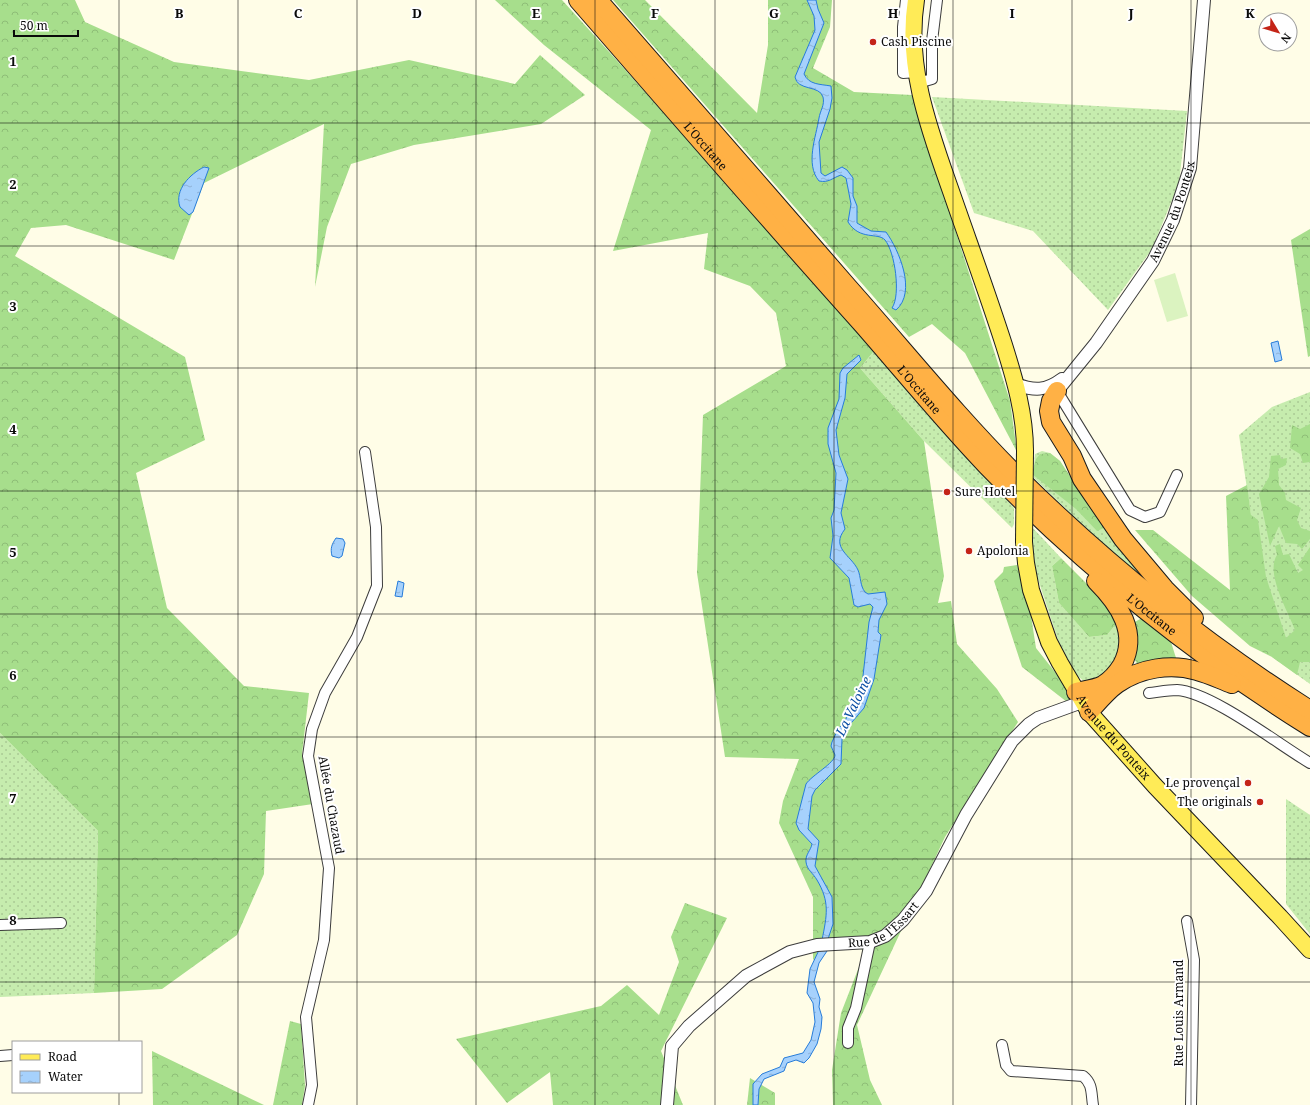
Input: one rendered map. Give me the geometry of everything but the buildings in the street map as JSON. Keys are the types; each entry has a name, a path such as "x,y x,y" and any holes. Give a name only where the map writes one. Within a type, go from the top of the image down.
{"highway":[{"name":"L'Occitane","path":"578,0 945,420 988,466 1066,543 1179,637 1258,695 1310,727"},
{"name":"L'Occitane","path":"598,0 948,401 1015,474 1061,518 1128,578 1200,635 1310,710"},
{"path":"1057,391 1050,401 1049,411 1051,422 1072,456 1082,479 1128,545 1188,613 1227,646 1235,659"},
{"path":"1066,543 1075,559 1111,597 1124,618 1128,635 1127,653 1123,662 1110,680 1093,689 1083,702"},
{"path":"1083,702 1144,671 1160,668 1181,667 1197,671 1258,695"}],"main road":[{"path":"916,0 914,46 922,78 927,122 1016,384"},
{"name":"Avenue du Ponteix","path":"1016,384 1025,439 1024,542 1027,573 1038,614 1056,656 1083,702 1155,786 1310,950"}],"street":[{"path":"906,0 903,27 922,78"},
{"path":"922,78 932,41 937,0"},
{"name":"Avenue du Ponteix","path":"1057,391 1096,343 1153,261 1173,220 1187,182 1193,147 1204,0"},
{"path":"894,79 922,78"},
{"path":"1016,384 1031,389 1042,390 1054,386 1074,370"},
{"path":"1057,391 1130,510 1145,517 1160,512 1177,476"},
{"name":"Allée du Chazaud","path":"308,1105 312,1086 306,1017 324,940 329,868 308,756 312,729 325,693 357,637 377,586 376,527 365,452"},
{"path":"1149,693 1176,690 1200,697 1226,709 1310,763"},
{"name":"Rue de l'Essart","path":"667,1105 672,1046 689,1026 746,976 790,952 817,945 870,942 885,936 903,920 926,892 966,815 1012,741 1029,724 1038,718 1083,702"},
{"name":"Rue Louis Armand","path":"1187,921 1194,960 1191,1105"},
{"path":"0,925 61,923"},
{"path":"848,1043 848,1028 856,1008 870,942"},
{"path":"1002,1045 1006,1065 1011,1071 1083,1076 1089,1081 1093,1105"},
{"path":"0,1056 12,1055"}],"green space":[{"path":"0,0 75,0 85,22 174,62 309,80 409,60 515,84 540,55 585,95 541,124 414,145 351,164 327,227 315,287 324,124 204,183 174,260 66,225 31,228 15,256 185,357 205,440 136,473 167,608 244,686 309,693 302,754 313,804 266,811 264,874 237,935 162,989 94,993 98,831 0,733"},
{"path":"495,0 562,0 641,87 874,351 860,368 924,441 944,576 938,603 951,601 957,644 997,689 1018,722 945,837 857,1025 870,1080 882,1105 833,1105 832,1070 841,1013 864,954 856,939 838,940 813,960 813,897 779,823 783,801 799,759 725,757 697,573 703,415 786,366 776,313 750,286 704,269 708,233 613,251 651,130 544,45"},
{"path":"613,0 645,0 757,113 768,45 768,0 832,0 830,27 813,68 854,92 912,95 1010,401 1017,452 965,353 932,324 909,337"},
{"path":"932,97 1187,111 1179,183 1152,249 1108,310 1033,231 974,213"},
{"path":"1310,229 1310,356 1308,357 1291,240"},
{"path":"1175,273 1188,316 1167,322 1154,280"},
{"path":"874,351 1014,508 1014,524 1012,528 924,441 860,368"},
{"path":"1310,392 1310,684 1272,657 1239,435 1272,407"},
{"path":"1310,424 1310,462 1303,463 1300,454 1290,448 1292,425 1300,429"},
{"path":"1042,451 1050,453 1060,461 1104,528 1168,599 1091,533 1033,477 1035,454"},
{"path":"1050,453 1060,461 1104,528 1097,531 1076,509 1032,474 1036,459 1040,454"},
{"path":"1280,455 1281,459 1287,458 1286,465 1278,469 1279,485 1285,493 1286,500 1301,508 1297,520 1301,528 1310,531 1310,539 1302,549 1297,544 1286,543 1279,526 1270,546 1259,494 1269,477 1271,456"},
{"path":"1247,485 1251,515 1258,520 1266,577 1286,638 1295,630 1283,603 1276,582 1274,563 1277,555 1275,546 1280,544 1283,555 1289,554 1298,573 1303,570 1298,565 1310,547 1310,662 1300,662 1297,675 1272,657 1250,646 1192,596 1135,530 1153,530 1230,590 1226,496"},
{"path":"1031,526 1061,558 1052,566 1059,603 1089,637 1107,635 1118,622 1125,639 1108,678 1085,682 1074,673 1060,646 1032,561"},
{"path":"1061,558 1114,611 1118,622 1107,635 1089,637 1059,603 1052,566"},
{"path":"1017,565 1029,603 1036,648 1074,696 1067,702 1022,667 994,581 1003,572 1004,567"},
{"path":"1142,618 1170,639 1177,661 1139,667 1132,655 1131,624"},
{"path":"0,733 98,831 94,993 0,997"},
{"path":"1286,799 1310,815 1310,934 1286,904"},
{"path":"685,903 727,918 661,1051 683,1105 553,1105 550,1072 507,1103 456,1039 601,1006 627,985 659,1015 679,962 671,937"},
{"path":"290,1021 301,1024 305,1086 302,1105 273,1105"},
{"path":"152,1051 264,1105 153,1105"},
{"path":"750,1078 775,1093 775,1105 747,1105"}],"water":[{"path":"807,0 816,0 824,23 804,74 806,78 812,82 831,86 832,98 819,142 821,173 825,176 842,167 847,170 853,178 853,196 857,206 857,223 871,231 886,232 896,249 904,271 905,293 902,302 896,310 892,308 895,302 896,294 896,274 889,246 885,240 878,236 858,232 848,222 851,204 846,178 841,175 828,181 819,181 815,174 812,159 814,142 823,105 823,97 818,91 800,84 795,77 815,30 814,16"},
{"path":"204,167 209,168 193,212 189,215 180,207 179,195 184,183"},
{"path":"1278,341 1282,360 1275,362 1271,343"},
{"name":"La Valoine","path":"859,355 861,360 847,374 845,398 836,430 839,455 848,479 841,513 845,529 840,541 843,551 858,570 862,587 865,592 868,594 885,592 887,604 879,620 878,632 881,635 874,679 864,708 846,729 842,739 841,764 815,790 812,796 808,829 819,841 815,866 832,897 833,924 827,942 822,940 826,916 826,902 817,880 806,862 806,857 812,844 799,830 796,823 806,784 834,758 835,755 831,746 832,742 838,729 844,723 862,685 869,622 873,607 870,604 858,607 854,605 849,578 830,558 833,536 831,518 834,510 836,473 828,444 828,428 839,399 840,373 843,368"},
{"path":"336,538 343,539 345,543 342,556 339,558 332,556 331,553 333,542"},
{"path":"398,581 404,583 402,597 395,596"},
{"path":"820,948 829,948 819,963 814,982 820,999 819,1007 822,1017 821,1029 817,1044 809,1058 804,1063 796,1060 787,1063 784,1071 764,1079 759,1089 758,1105 753,1105 753,1084 762,1074 780,1067 784,1058 803,1053 811,1040 815,1022 813,1003 807,993 810,969"}],"place":[{"name":"Cash Piscine","path":"873,42"},
{"name":"Sure Hotel","path":"947,492"},
{"name":"Apolonia","path":"969,551"},
{"name":"Le provençal","path":"1248,783"},
{"name":"The originals","path":"1260,802"}]}
